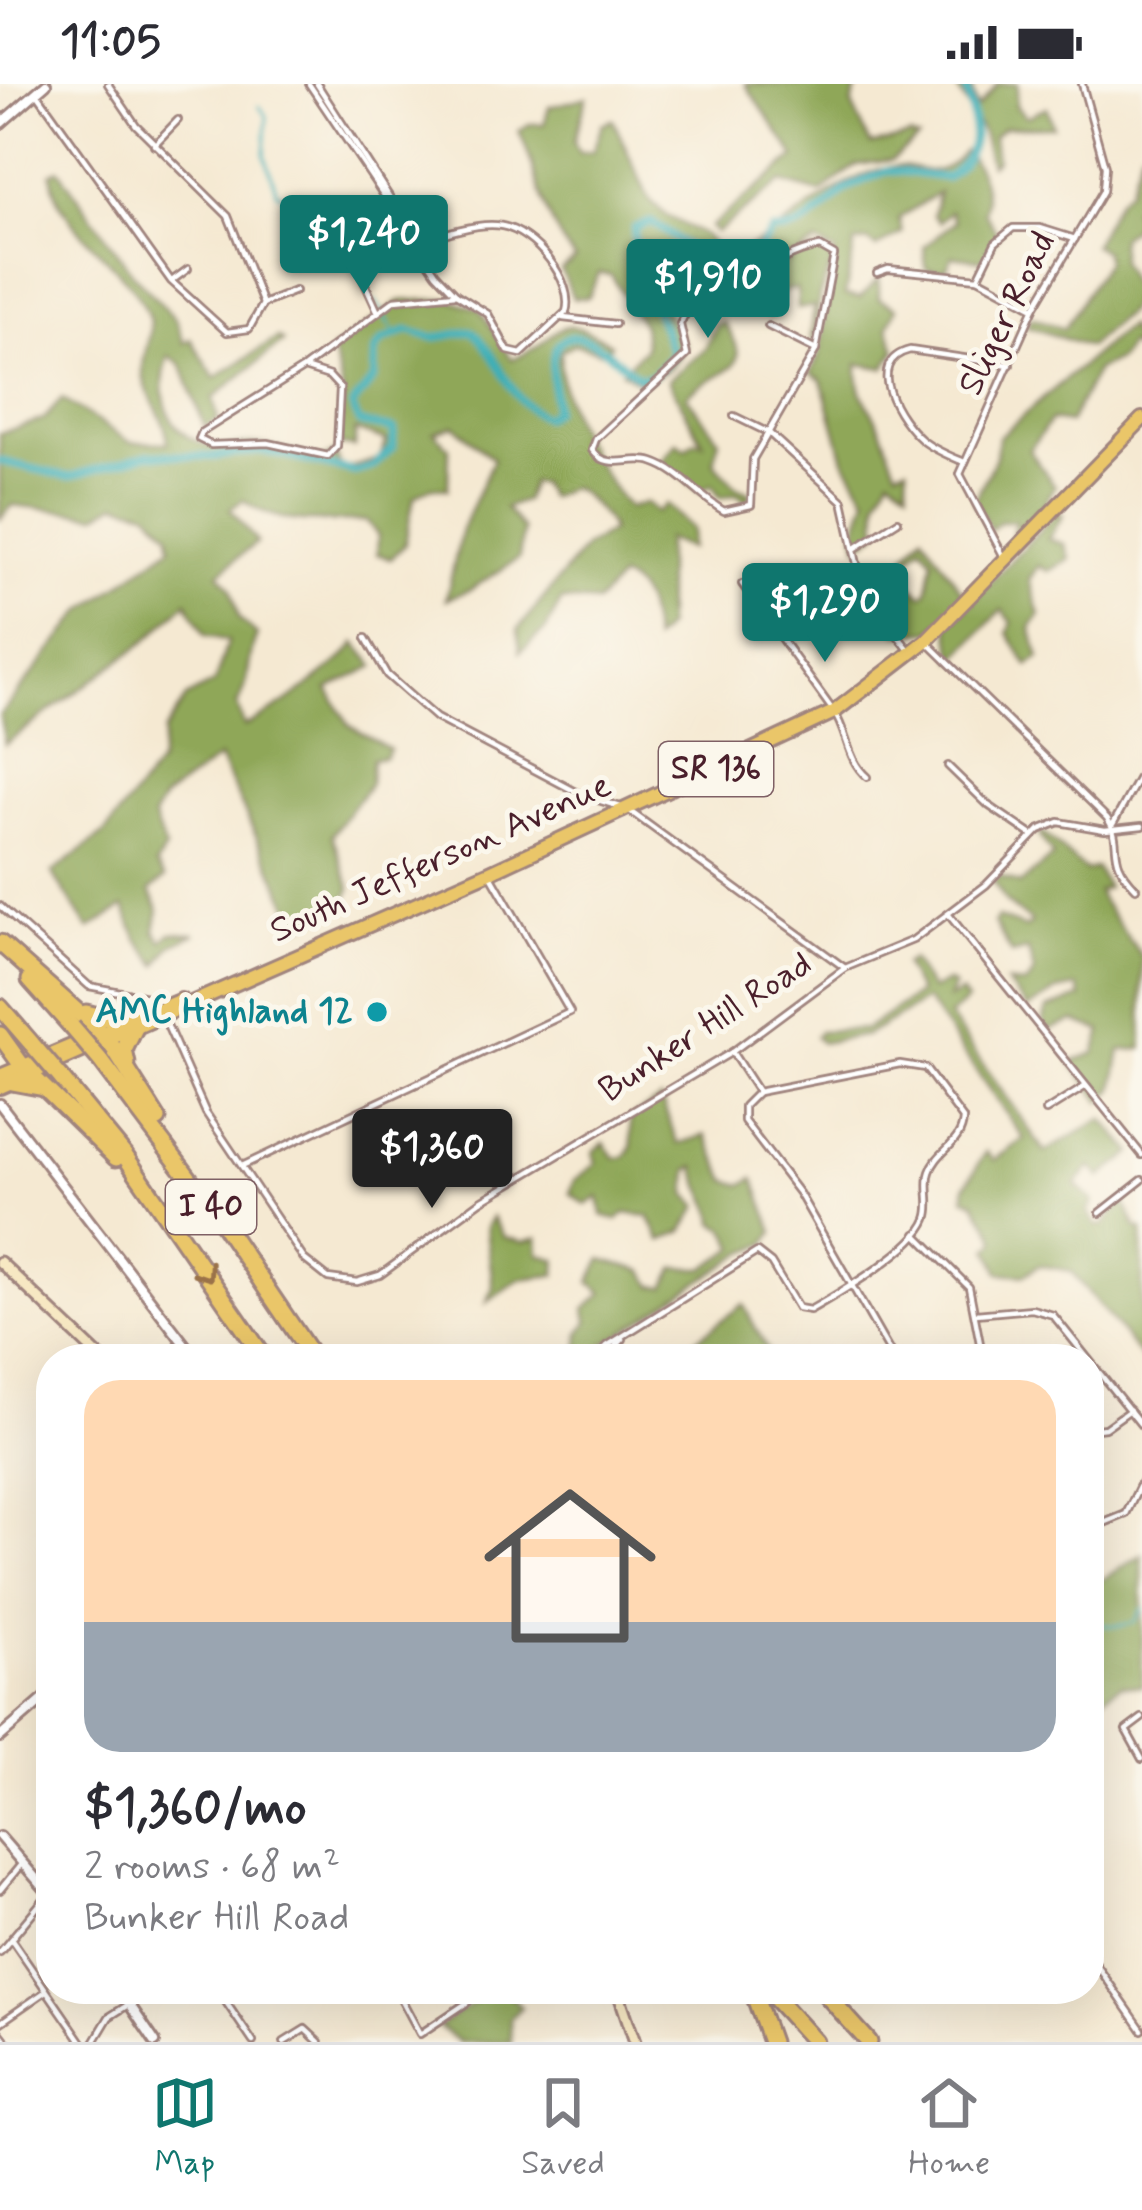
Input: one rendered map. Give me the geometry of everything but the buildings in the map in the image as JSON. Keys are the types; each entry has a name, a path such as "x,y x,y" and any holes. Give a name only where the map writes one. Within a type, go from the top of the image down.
{"highway":[{"path":"0,946 68,1001 104,1019 135,1022 124,1050 133,1078 216,1214"},
{"name":"I 40","path":"0,946 72,1027 100,1045 304,1344"},
{"path":"68,1001 100,1045 133,1078"},
{"name":"I 40","path":"0,1007 167,1216 256,1344"},
{"path":"0,1035 167,1216"},
{"path":"4,1082 45,1088"},
{"path":"757,2004 770,2042"},
{"path":"781,2004 815,2042"},
{"path":"835,2004 868,2041"}],"main road":[{"name":"South Jefferson Avenue","path":"4,1082 30,1067 100,1045 135,1022 490,872 834,712 912,655 1141,421"},
{"path":"0,1262 86,1344"},
{"path":"622,2004 635,2042"}],"street":[{"path":"0,124 46,84"},
{"path":"108,84 154,145 234,225 263,304"},
{"path":"313,84 418,243 456,294 488,314 512,355 563,318 569,298 562,278 508,228 494,225 418,243"},
{"name":"Sliger Road","path":"964,463 1034,308 1105,183 1082,84"},
{"path":"37,93 172,281 227,332 249,328 263,304 295,291"},
{"path":"154,145 178,120"},
{"path":"378,312 362,278 393,207"},
{"path":"978,278 995,243 1013,228 1040,228 1075,239"},
{"path":"820,247 834,255 834,263 824,288 816,350 753,459 751,505 734,512 716,506 652,461 606,463 592,449 596,439 687,356 680,324 686,313 714,304 800,252 820,247"},
{"path":"172,281 188,269"},
{"path":"877,273 888,269 978,278 1034,308"},
{"path":"304,368 333,378 340,388 337,446 328,456 268,443 211,445 199,439 202,432 304,368 395,300 456,294"},
{"path":"563,318 615,324"},
{"path":"768,326 816,350"},
{"path":"1006,560 962,485 964,463 918,436 885,383 897,355 910,350 1010,365"},
{"path":"734,416 770,433 843,501 867,599 912,655"},
{"path":"854,549 898,521"},
{"path":"742,584 834,712 847,733 853,762 867,777"},
{"path":"366,638 387,676 436,718 582,795 627,809 845,968"},
{"path":"926,641 1014,721 1113,828"},
{"path":"948,766 988,805 1032,835 1059,822 1142,826"},
{"path":"1136,888 1114,861 1113,828 1142,772"},
{"name":"Bunker Hill Road","path":"160,1011 206,1113 311,1267 328,1278 357,1282 380,1275 481,1201 732,1052 845,968 900,949 1000,872 1032,835"},
{"path":"242,1166 570,1012 490,872"},
{"path":"0,905 88,986 147,997 160,1011"},
{"path":"949,915 1142,1156"},
{"path":"732,1052 758,1092"},
{"path":"623,1339 750,1254 757,1252 771,1263 804,1311 851,1286 916,1234 928,1217 932,1166 963,1126 953,1100 925,1068 900,1064 758,1092 744,1106 744,1121 799,1193 851,1286 885,1344"},
{"path":"1046,1111 1086,1086"},
{"path":"0,1104 184,1344"},
{"path":"1100,1213 1142,1180"},
{"path":"916,1234 969,1287 981,1344"},
{"path":"976,1314 1032,1309 1053,1316 1076,1344"},
{"path":"1104,1378 1142,1426"},
{"path":"1104,1428 1130,1410"},
{"path":"1104,1523 1126,1514 1142,1480"},
{"path":"0,1737 36,1706"},
{"path":"1142,1718 1126,1730 1142,1759"},
{"path":"1,1841 36,1877"},
{"path":"0,1890 23,1862"},
{"path":"0,1952 36,1910"},
{"path":"11,1939 36,1976"},
{"path":"1104,1976 1142,2030"},
{"path":"0,2023 36,1998"},
{"path":"55,2004 82,2042"},
{"path":"227,2004 253,2042"},
{"path":"404,2004 421,2038 465,2004"},
{"path":"94,2042 109,2017 130,2005 155,2042"},
{"path":"284,2042 305,2029 319,2042"},
{"path":"0,2032 7,2042"}],"green space":[{"path":"745,84 866,84 856,90 852,105 871,145 910,136 918,139 892,160 857,165 820,193 781,182 716,233 710,227 795,157"},
{"path":"955,84 970,84 977,108 998,84 1018,84 1016,106 1026,117 1047,107 1053,126 1004,127 993,136 996,160 990,165 982,132"},
{"path":"587,97 574,142 579,153 593,151 602,124 613,120 649,199 667,216 704,235 725,258 764,239 839,188 880,169 943,169 964,151 975,164 984,187 984,212 998,234 982,260 952,256 946,270 926,269 924,247 955,221 950,211 939,222 933,215 939,192 899,218 902,233 876,248 868,241 855,243 845,295 860,298 879,278 879,298 897,308 888,327 896,350 884,368 858,364 858,375 897,469 907,466 908,489 890,476 878,499 877,533 858,546 855,533 867,498 844,459 822,380 811,373 820,352 835,252 817,243 742,284 651,245 638,244 654,296 665,296 661,305 685,345 668,369 641,383 622,371 645,348 643,326 611,275 599,273 588,297 573,298 561,270 575,259 548,213 519,131 529,124 544,124 549,107"},
{"path":"1142,148 1142,200 1132,210 1142,213 1142,221 1120,237 1120,262 1136,292 1128,311 1088,347 1027,326 1032,317 1064,329 1106,261 1104,251 1093,245 1117,200 1129,189"},
{"path":"58,169 133,274 176,320 184,343 191,339 215,378 278,338 283,342 213,398 218,420 205,427 181,364 169,356 163,384 168,411 183,433 196,441 217,447 259,444 324,459 335,452 342,470 379,459 387,441 355,430 355,447 338,445 343,392 332,350 400,301 449,299 479,309 512,359 566,327 611,344 605,353 574,344 561,351 571,413 592,455 628,508 646,503 657,512 666,504 692,529 690,549 666,539 666,627 653,641 641,596 620,578 596,603 562,600 546,629 520,652 518,630 585,547 611,531 600,513 575,490 570,487 549,498 539,483 531,482 525,500 505,508 523,530 519,558 470,590 446,599 462,529 493,459 454,425 434,432 449,448 448,489 432,487 414,497 405,544 391,559 377,554 378,536 367,521 288,519 243,500 230,509 257,542 219,573 231,588 239,619 257,635 237,705 244,726 304,689 356,643 375,666 328,689 349,725 389,749 385,757 372,759 370,784 332,835 351,889 340,908 299,926 219,758 164,798 153,817 165,849 156,865 165,878 150,891 159,910 155,931 162,941 171,933 196,934 172,945 158,965 138,940 124,907 89,929 52,873 105,833 159,764 164,732 186,698 215,682 228,641 205,635 187,602 146,641 5,744 0,715 83,611 171,547 170,533 148,511 117,503 97,515 13,505 0,519 0,433 44,419 62,399 130,442 168,443 143,373 149,318 127,281 66,213 51,173"},
{"path":"827,252 832,262 819,296 815,345 811,336 814,306 798,309 797,289 785,290 770,317 759,310 781,285 748,306 738,292 800,255"},
{"path":"723,322 734,339 736,361 686,396 719,439 714,462 736,487 751,493 747,503 737,494 720,498 712,485 700,491 661,462 677,442 686,449 695,441 703,443 668,380 705,349 716,325"},
{"path":"1128,326 1139,352 1129,344 1120,359 1097,370 1069,423 1051,420 1029,450 1055,486 1030,529 1011,547 1015,521 1000,522 991,530 974,501 996,457 998,437"},
{"path":"1058,511 1063,515 1048,539 1064,544 1070,559 1049,571 1039,566 1029,579 1040,615 1031,628 1040,658 1028,666 1008,633 1012,622 1002,610 954,660 949,625"},
{"path":"923,534 966,597 932,631 899,633 878,609 886,600 900,600 912,586 922,595 927,592 933,560 922,545 910,558 906,555"},
{"path":"1042,832 1086,871 1096,868 1107,888 1098,891 1100,898 1142,957 1142,1049 1121,1050 1114,1089 1102,1102 1071,1062 1095,1053 1102,1031 1074,1021 1049,1030 1043,1021 1047,1009 1081,998 1078,987 1057,991 1028,1009 1007,983 1024,985 1034,972 1028,950 1012,954 994,923 998,918 1026,928 1031,922 1007,903 993,882 999,876 1020,884 1053,856 1039,835"},
{"path":"911,959 931,990 947,982 954,986 948,999 961,993 967,1001 949,1016 1045,1152 1103,1119 1133,1153 1101,1177 1091,1167 1076,1185 1094,1202 1088,1212 1097,1226 1104,1225 1124,1201 1137,1229 1142,1229 1142,1358 1071,1271 1039,1265 1025,1275 1000,1273 989,1249 995,1235 975,1201 965,1198 965,1186 986,1152 994,1160 1024,1139 926,1000 867,1035 821,1043 815,1037 819,1031 866,1029 919,993 904,965"},
{"path":"661,1099 678,1144 706,1135 727,1180 742,1185 754,1178 774,1232 766,1244 745,1252 605,1344 579,1344 580,1333 589,1322 585,1309 603,1293 590,1282 602,1259 644,1271 653,1286 665,1287 676,1268 705,1268 736,1248 726,1229 715,1223 696,1167 689,1170 687,1194 699,1206 683,1231 661,1241 649,1216 625,1213 618,1220 602,1215 599,1197 586,1205 570,1193 575,1180 596,1164 593,1152 604,1143 615,1158 624,1157 632,1147 630,1118"},
{"path":"492,1217 504,1237 523,1242 538,1238 539,1254 557,1260 556,1275 520,1279 487,1302 493,1287 486,1227"},
{"path":"743,1304 764,1344 690,1344"},
{"path":"1142,1555 1142,1686 1121,1685 1104,1697 1104,1579"},
{"path":"471,2004 521,2007 510,2018 511,2042 459,2042 438,2026"}],"waterway":[{"path":"0,461 69,477 148,454 213,457 263,451 355,472 373,467 393,447 394,429 359,423 352,406 374,378 375,351 382,341 408,330 434,338 472,331 521,400 544,418 553,411 553,357 563,340 584,339 639,377 652,376 673,354 648,290 638,284 634,228 651,222 695,252 734,267 751,261 772,231 803,225 848,188 887,170 946,178 971,147 972,111 965,84"},
{"path":"259,106 267,116 265,155 277,192 314,217 362,278"},
{"path":"376,302 396,334"},
{"path":"1104,1624 1135,1622 1142,1609"}],"place":[{"name":"AMC Highland 12","path":"377,1012"}]}
